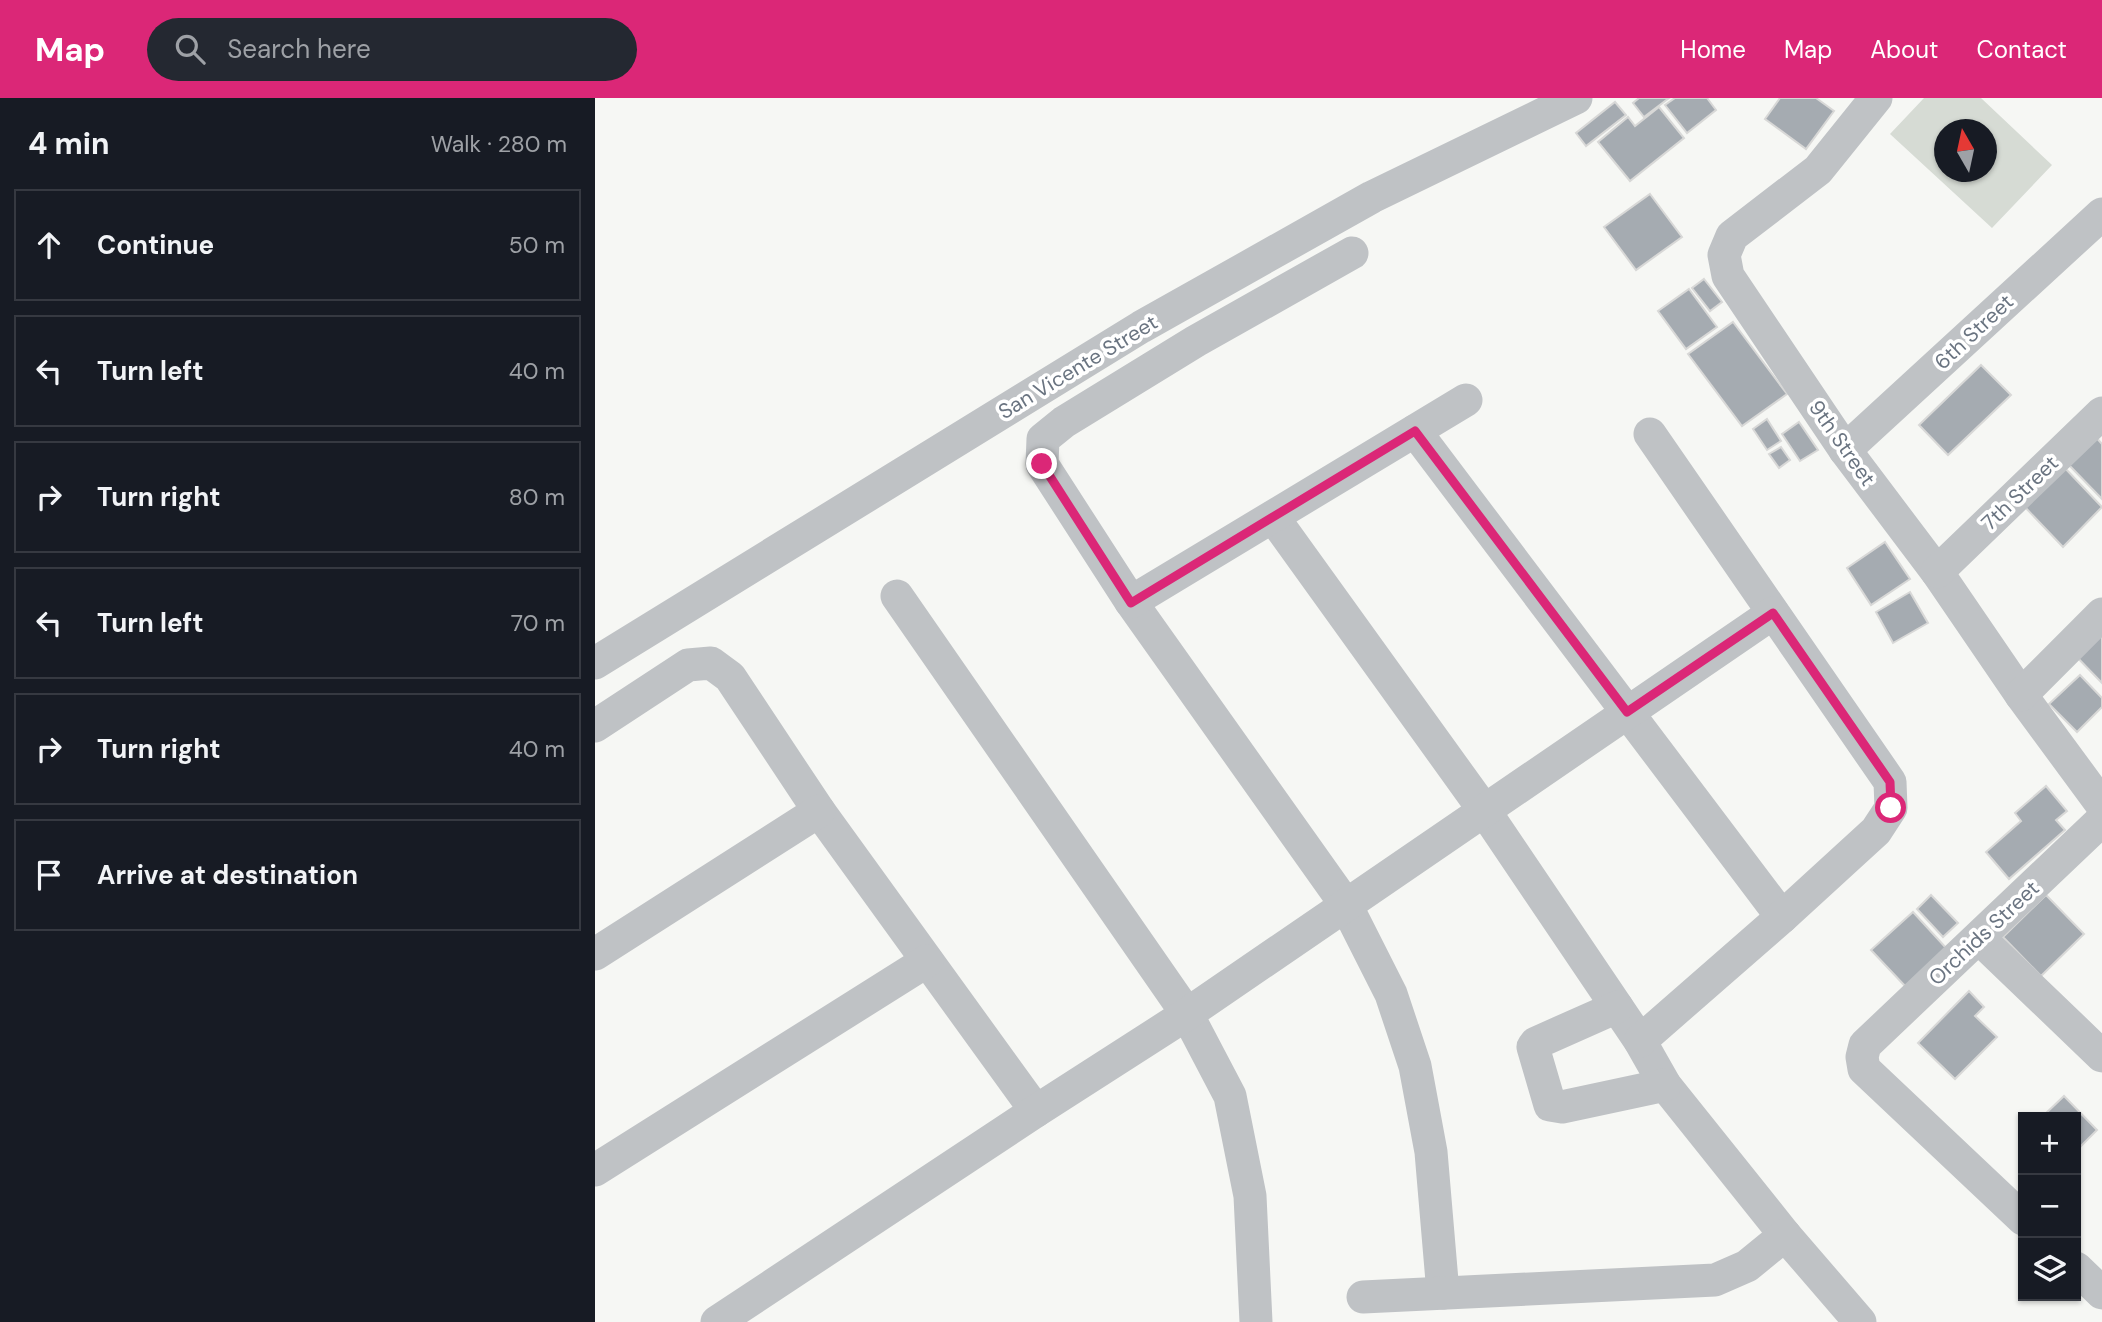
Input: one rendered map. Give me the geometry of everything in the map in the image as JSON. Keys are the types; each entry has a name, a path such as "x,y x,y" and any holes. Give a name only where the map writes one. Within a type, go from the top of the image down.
{"street":[{"name":"San Vicente Street","path":"595,663 1141,327 1373,197 1576,98"},
{"name":"9th Street","path":"1877,98 1818,170 1732,236 1724,255 1728,276 1845,450 1937,572 2021,695 2102,805"},
{"name":"6th Street","path":"1845,450 2102,214"},
{"path":"1352,253 1196,341 1064,422 1043,439 1042,464 1131,603 1346,905 1391,994 1415,1066 1431,1152 1443,1293"},
{"path":"1131,603 1466,400"},
{"name":"7th Street","path":"1937,572 2102,413"},
{"path":"1415,431 1782,917"},
{"path":"1640,1041 1876,831 1891,808 1890,782 1650,434"},
{"path":"1273,517 1484,810 1640,1041 1665,1085 1785,1235 1860,1322"},
{"path":"897,596 1187,1014 1230,1096 1250,1196 1256,1322"},
{"path":"717,1322 1035,1111 1187,1014 1773,613"},
{"path":"2021,695 2102,614"},
{"path":"595,726 688,665 711,663 730,677 819,811 1035,1111"},
{"path":"595,954 819,811"},
{"name":"Orchids Street","path":"2018,1214 1864,1069 1865,1045 2102,820"},
{"path":"1979,938 2099,1048"},
{"path":"595,1170 927,961"},
{"path":"1617,1007 1536,1043 1533,1048 1550,1105 1562,1107 1665,1085"},
{"path":"1363,1297 1715,1280 1747,1266 1785,1235"},
{"path":"2081,1273 2102,1293"}],"shaded area":[{"path":"1924,98 1981,98 2052,165 1992,228 1942,182 1997,182 1997,119 1934,119 1934,175 1890,134"}],"building":[{"path":"1639,98 1669,98 1644,117 1633,103"},
{"path":"1675,98 1707,98 1716,110 1687,133 1665,105"},
{"path":"1780,98 1816,98 1834,111 1806,149 1765,119"},
{"path":"1615,102 1626,115 1586,146 1576,133"},
{"path":"1659,107 1684,138 1630,181 1598,142 1628,117 1635,126"},
{"path":"1650,194 1682,237 1636,270 1604,227"},
{"path":"1704,279 1722,302 1710,311 1692,288"},
{"path":"1689,289 1717,327 1686,349 1658,311"},
{"path":"1733,322 1787,394 1742,426 1688,354"},
{"path":"1981,365 2011,395 1948,455 1919,425"},
{"path":"1767,419 1781,441 1767,450 1753,429"},
{"path":"1799,422 1818,450 1800,461 1782,434"},
{"path":"2095,436 2102,444 2102,499 2066,462"},
{"path":"1781,447 1790,460 1779,468 1769,454"},
{"path":"2062,465 2102,507 2063,547 2022,504"},
{"path":"1885,542 1910,579 1871,605 1847,568"},
{"path":"1910,592 1928,623 1893,643 1876,612"},
{"path":"2102,619 2102,683 2070,650"},
{"path":"2080,675 2102,698 2102,707 2077,732 2049,704"},
{"path":"2046,786 2067,811 2056,820 2065,830 2009,879 1986,852 2021,821 2015,813"},
{"path":"1931,895 1958,923 1943,937 1917,909"},
{"path":"2046,895 2084,934 2041,976 2003,937"},
{"path":"1913,912 1947,949 1906,987 1871,950"},
{"path":"1969,991 1984,1007 1975,1016 1997,1037 1955,1079 1918,1043"},
{"path":"2064,1096 2080,1112 2047,1112"},
{"path":"2081,1114 2097,1130 2081,1146"}],"route":[{"path":"1042,464 1061,498 1131,603 1415,431 1627,712 1773,613 1890,782 1891,808"}]}
